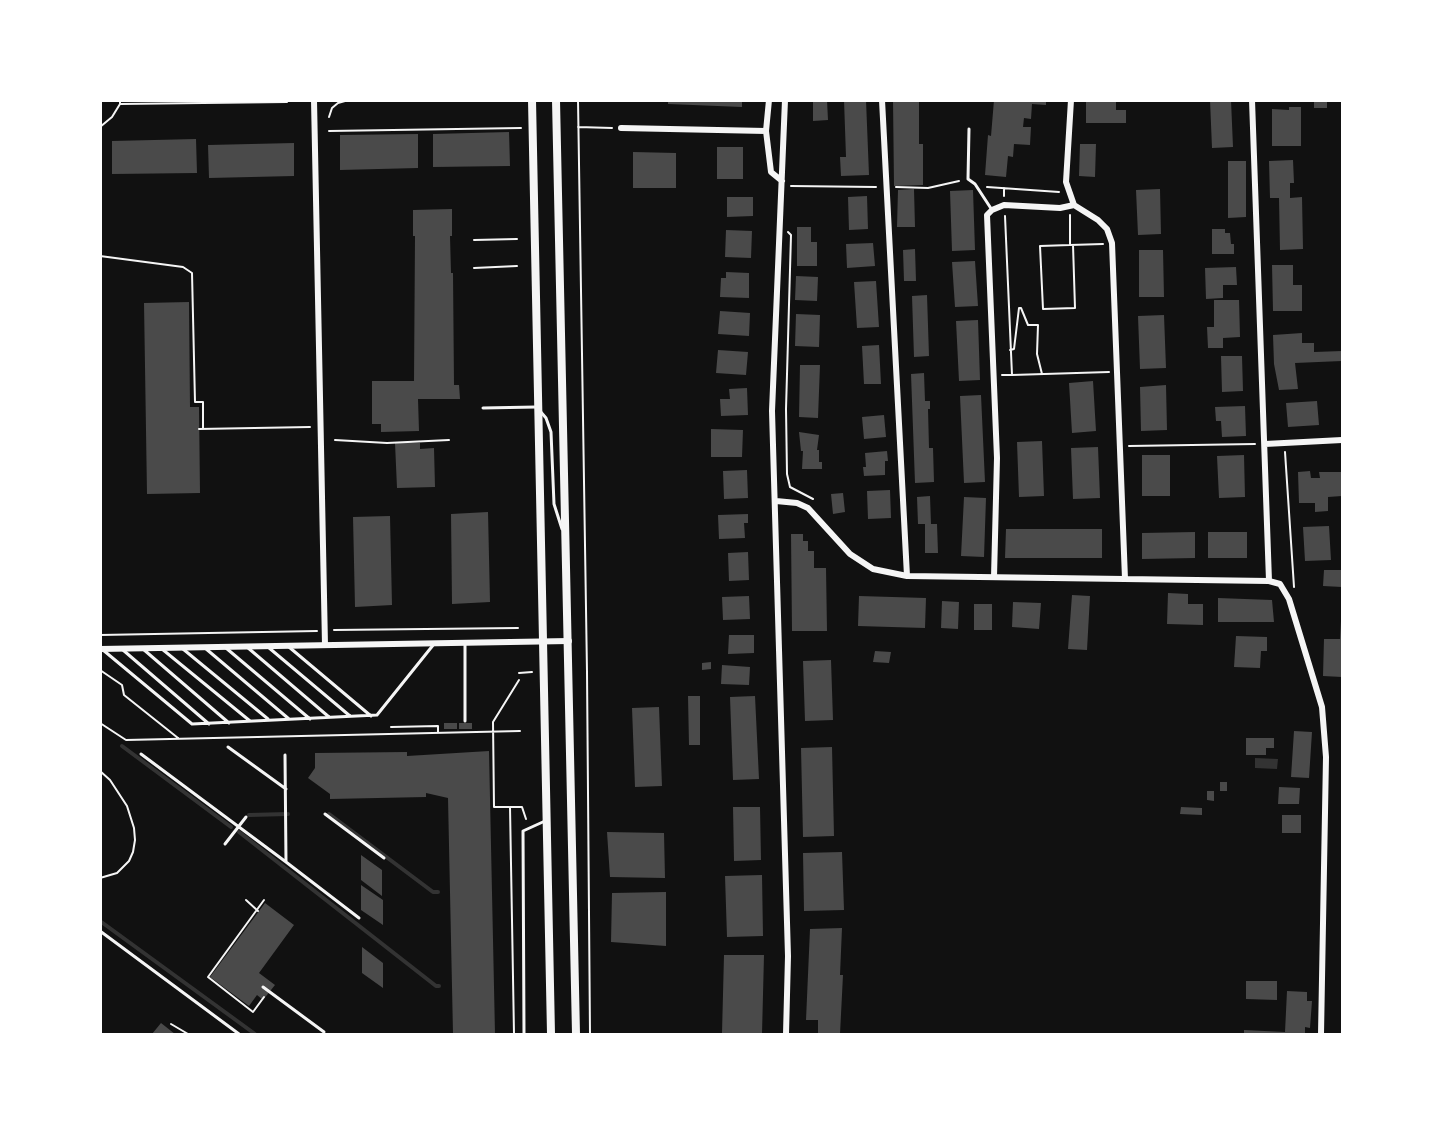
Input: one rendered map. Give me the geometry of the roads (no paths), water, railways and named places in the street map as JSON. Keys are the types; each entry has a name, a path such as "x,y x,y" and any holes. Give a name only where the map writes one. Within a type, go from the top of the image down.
{"main road":[{"path":"532,100 551,1035"},
{"path":"556,100 576,1035"}],"street":[{"path":"314,100 325,645"},
{"path":"769,100 766,132 771,172 782,181"},
{"path":"785,100 772,411 788,956 786,1035"},
{"path":"882,100 907,576"},
{"path":"1071,100 1066,182 1072,206"},
{"path":"1252,100 1269,581"},
{"path":"621,128 766,132"},
{"path":"994,577 997,458 987,215 1004,205 1060,208 1072,206 1098,220 1107,230 1112,243 1125,579"},
{"path":"1265,444 1342,440"},
{"path":"776,501 797,503 808,508 850,554 873,569 907,576 1269,581 1280,584 1289,599 1322,707 1326,757 1321,1035"},
{"path":"101,649 569,640"}],"lane":[{"path":"969,129 968,179 975,184 992,210"},
{"path":"483,408 538,407 546,418 550,432 554,504 566,543"},
{"path":"465,642 465,721"},
{"path":"101,649 192,724 209,724 377,715 435,643"},
{"path":"245,646 330,718"},
{"path":"266,646 351,717"},
{"path":"288,646 371,716"},
{"path":"203,647 290,720"},
{"path":"224,647 310,718"},
{"path":"121,648 209,724"},
{"path":"142,648 229,723"},
{"path":"161,648 250,721"},
{"path":"182,648 270,721"},
{"path":"228,747 286,789"},
{"path":"141,754 359,918"},
{"path":"285,755 286,861"},
{"path":"325,814 384,858"},
{"path":"225,844 246,817"},
{"path":"524,1035 523,831 546,820"},
{"path":"100,931 239,1035"},
{"path":"263,987 324,1032"}],"waterway":[{"path":"122,746 231,827"},
{"path":"249,815 288,814"},
{"path":"329,814 433,892 438,892"},
{"path":"239,832 436,986 439,986"},
{"path":"100,921 255,1034"}]}
